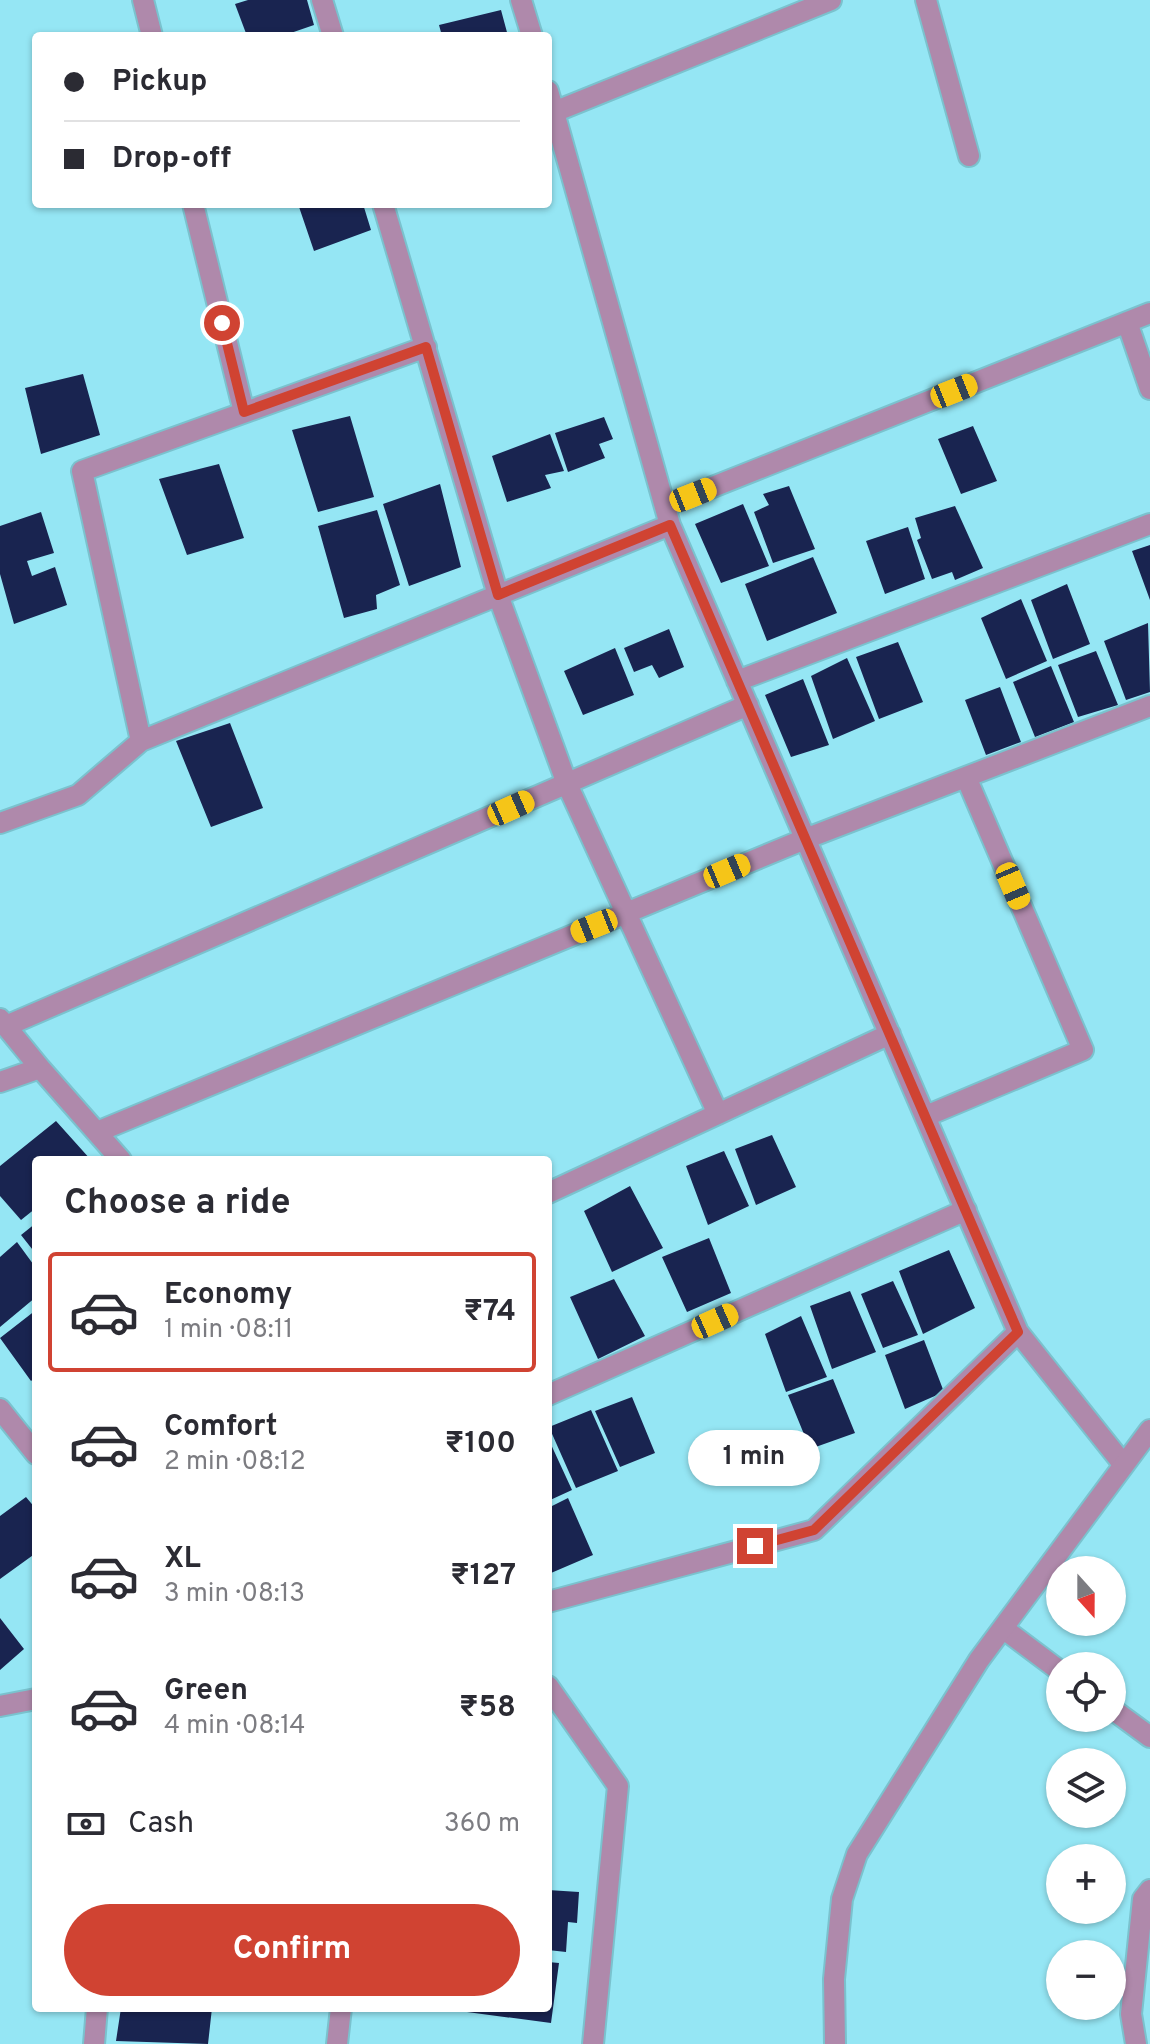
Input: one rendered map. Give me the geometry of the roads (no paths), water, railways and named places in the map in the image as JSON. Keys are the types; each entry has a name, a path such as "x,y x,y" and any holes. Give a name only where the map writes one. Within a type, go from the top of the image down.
{"street":[{"path":"143,0 151,32"},
{"path":"322,0 332,32"},
{"path":"521,0 531,32"},
{"path":"554,112 831,0"},
{"path":"926,0 969,156"},
{"path":"552,105 667,516 1018,1332 1123,1464"},
{"path":"194,208 244,412"},
{"path":"384,208 498,595 567,784 623,914 718,1114"},
{"path":"0,823 78,795 141,741 498,595 667,516 1150,313"},
{"path":"1127,322 1150,389"},
{"path":"141,741 82,471 426,347"},
{"path":"737,681 1150,524"},
{"path":"118,1156 3,1022 748,705"},
{"path":"97,1132 805,839 1150,706"},
{"path":"926,1116 1083,1050 966,777"},
{"path":"552,1191 890,1034"},
{"path":"0,1082 40,1068"},
{"path":"552,1393 966,1210"},
{"path":"552,1601 814,1530 1018,1332"},
{"path":"0,1409 32,1449"},
{"path":"835,2044 834,1979 842,1899 857,1854 979,1660 1150,1430"},
{"path":"1004,1629 1046,1660"},
{"path":"552,1692 618,1786 593,2044"},
{"path":"0,1706 32,1700"},
{"path":"1126,1719 1150,1737"},
{"path":"1136,2044 1131,2014 1143,1899 1150,1890"},
{"path":"94,2044 97,2012"},
{"path":"337,2044 341,2012"}]}
